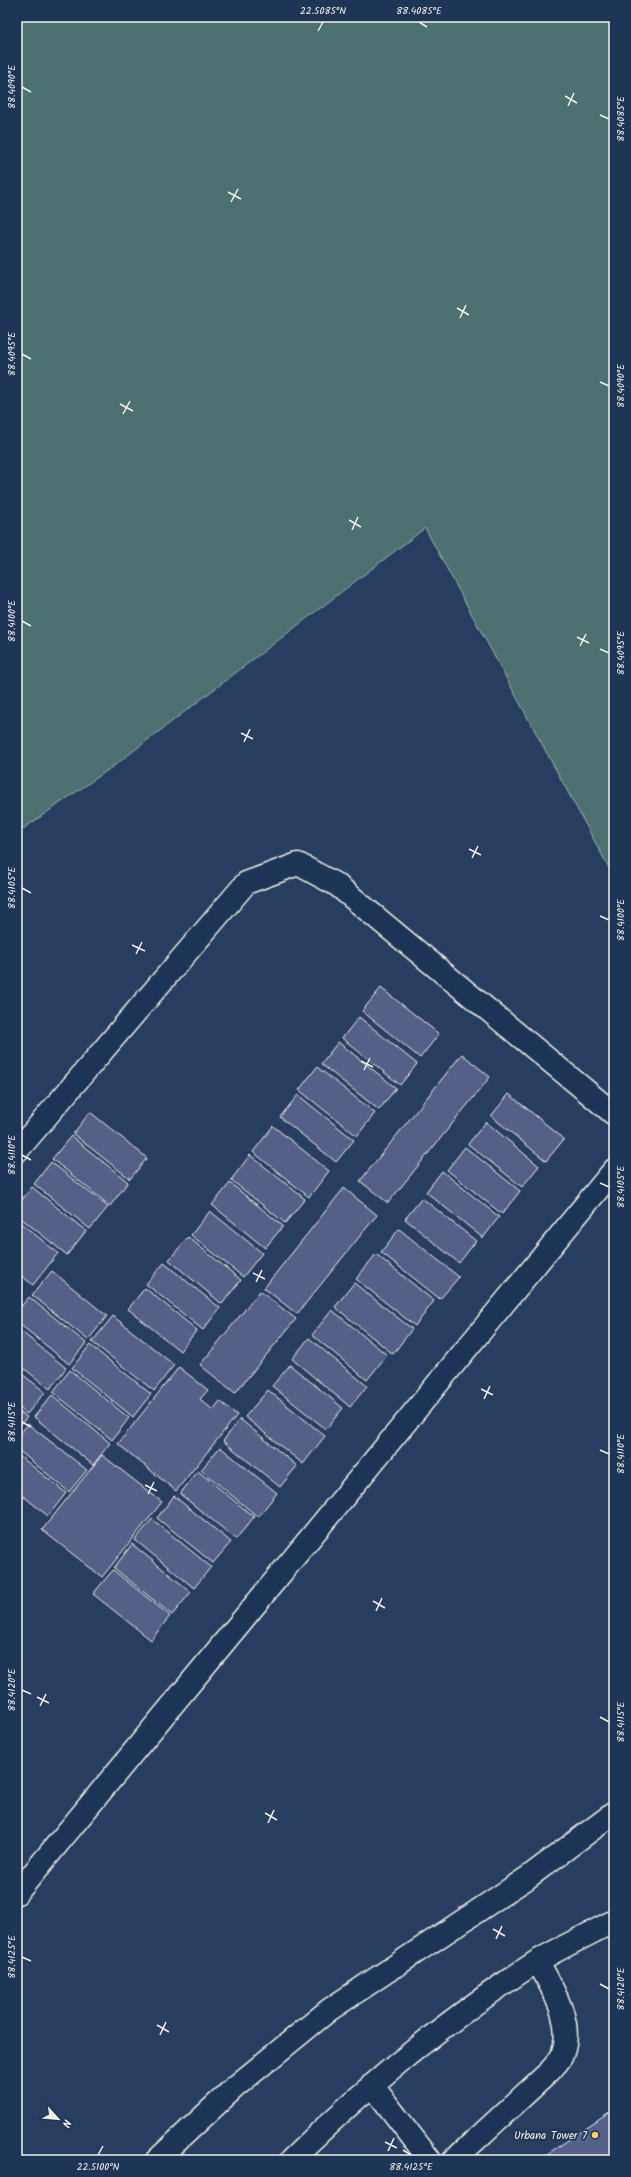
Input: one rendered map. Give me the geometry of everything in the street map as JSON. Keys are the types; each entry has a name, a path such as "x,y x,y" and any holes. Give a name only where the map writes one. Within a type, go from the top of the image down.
{"lane":[{"path":"17,1151 246,882 298,864 337,885 614,1114"},
{"path":"17,1894 614,1170"},
{"path":"157,2160 235,2087 329,2010 527,1878 614,1813"},
{"path":"291,2160 372,2085 457,2016 538,1962 614,1921"},
{"path":"454,2160 549,2072 562,2056 567,2038 563,2014 538,1962"},
{"path":"372,2085 430,2160"}],"green space":[{"path":"17,17 614,17 614,877 425,528 115,765 17,833"}],"building":[{"path":"381,988 439,1034 420,1058 362,1011"},
{"path":"359,1017 417,1064 400,1085 342,1038"},
{"path":"338,1042 396,1088 379,1110 321,1064"},
{"path":"462,1054 490,1077 388,1203 360,1181"},
{"path":"317,1067 375,1113 357,1136 299,1090"},
{"path":"509,1094 564,1139 546,1161 491,1116"},
{"path":"298,1095 354,1140 336,1162 280,1117"},
{"path":"90,1112 147,1158 130,1179 73,1134"},
{"path":"486,1122 539,1166 522,1187 468,1144"},
{"path":"273,1126 329,1171 309,1197 253,1152"},
{"path":"71,1136 128,1182 110,1206 52,1159"},
{"path":"465,1147 520,1191 502,1214 447,1170"},
{"path":"250,1155 305,1199 285,1223 231,1180"},
{"path":"51,1162 108,1207 90,1229 34,1184"},
{"path":"442,1171 499,1217 483,1238 426,1192"},
{"path":"230,1183 283,1226 265,1248 212,1205"},
{"path":"32,1187 86,1231 67,1255 17,1215 17,1206"},
{"path":"344,1188 377,1215 297,1314 264,1288"},
{"path":"422,1198 476,1241 459,1263 405,1219"},
{"path":"210,1211 262,1253 243,1277 191,1235"},
{"path":"17,1220 58,1253 33,1285 17,1272"},
{"path":"399,1229 459,1277 440,1299 381,1252"},
{"path":"188,1237 241,1280 222,1304 169,1260"},
{"path":"376,1254 434,1301 415,1326 356,1279"},
{"path":"164,1263 220,1308 203,1330 146,1284"},
{"path":"52,1271 107,1316 88,1340 32,1295"},
{"path":"354,1283 412,1329 393,1354 335,1307"},
{"path":"145,1288 197,1330 180,1351 128,1309"},
{"path":"260,1291 296,1319 235,1393 200,1365"},
{"path":"29,1297 86,1343 69,1364 17,1322 17,1311"},
{"path":"332,1310 387,1355 367,1380 312,1335"},
{"path":"113,1316 174,1365 154,1391 92,1342"},
{"path":"17,1328 66,1368 50,1389 17,1363"},
{"path":"309,1338 367,1386 350,1407 292,1359"},
{"path":"90,1345 151,1394 133,1417 72,1368"},
{"path":"290,1365 343,1408 326,1429 272,1386"},
{"path":"179,1367 208,1390 200,1399 213,1410 220,1401 237,1415 176,1491 118,1444"},
{"path":"17,1370 45,1392 27,1414 17,1406"},
{"path":"70,1370 129,1418 112,1440 53,1392"},
{"path":"268,1390 325,1436 303,1464 245,1417"},
{"path":"52,1395 110,1443 93,1465 34,1417"},
{"path":"17,1410 27,1417 17,1429"},
{"path":"240,1419 297,1466 280,1487 223,1441"},
{"path":"28,1424 87,1470 69,1492 17,1449 17,1438"},
{"path":"220,1447 277,1493 258,1517 201,1470"},
{"path":"17,1454 66,1493 48,1516 17,1491"},
{"path":"102,1455 162,1502 102,1577 42,1530"},
{"path":"198,1471 254,1517 236,1539 180,1494"},
{"path":"174,1496 231,1542 213,1563 157,1518"},
{"path":"152,1519 211,1567 194,1588 135,1540"},
{"path":"132,1544 191,1592 172,1615 114,1568"},
{"path":"113,1570 170,1616 151,1640 93,1594"},
{"name":"Urbana Tower 7","path":"614,2110 614,2160 538,2160"}],"place":[{"name":"Urbana Tower 7","path":"595,2135"}]}
